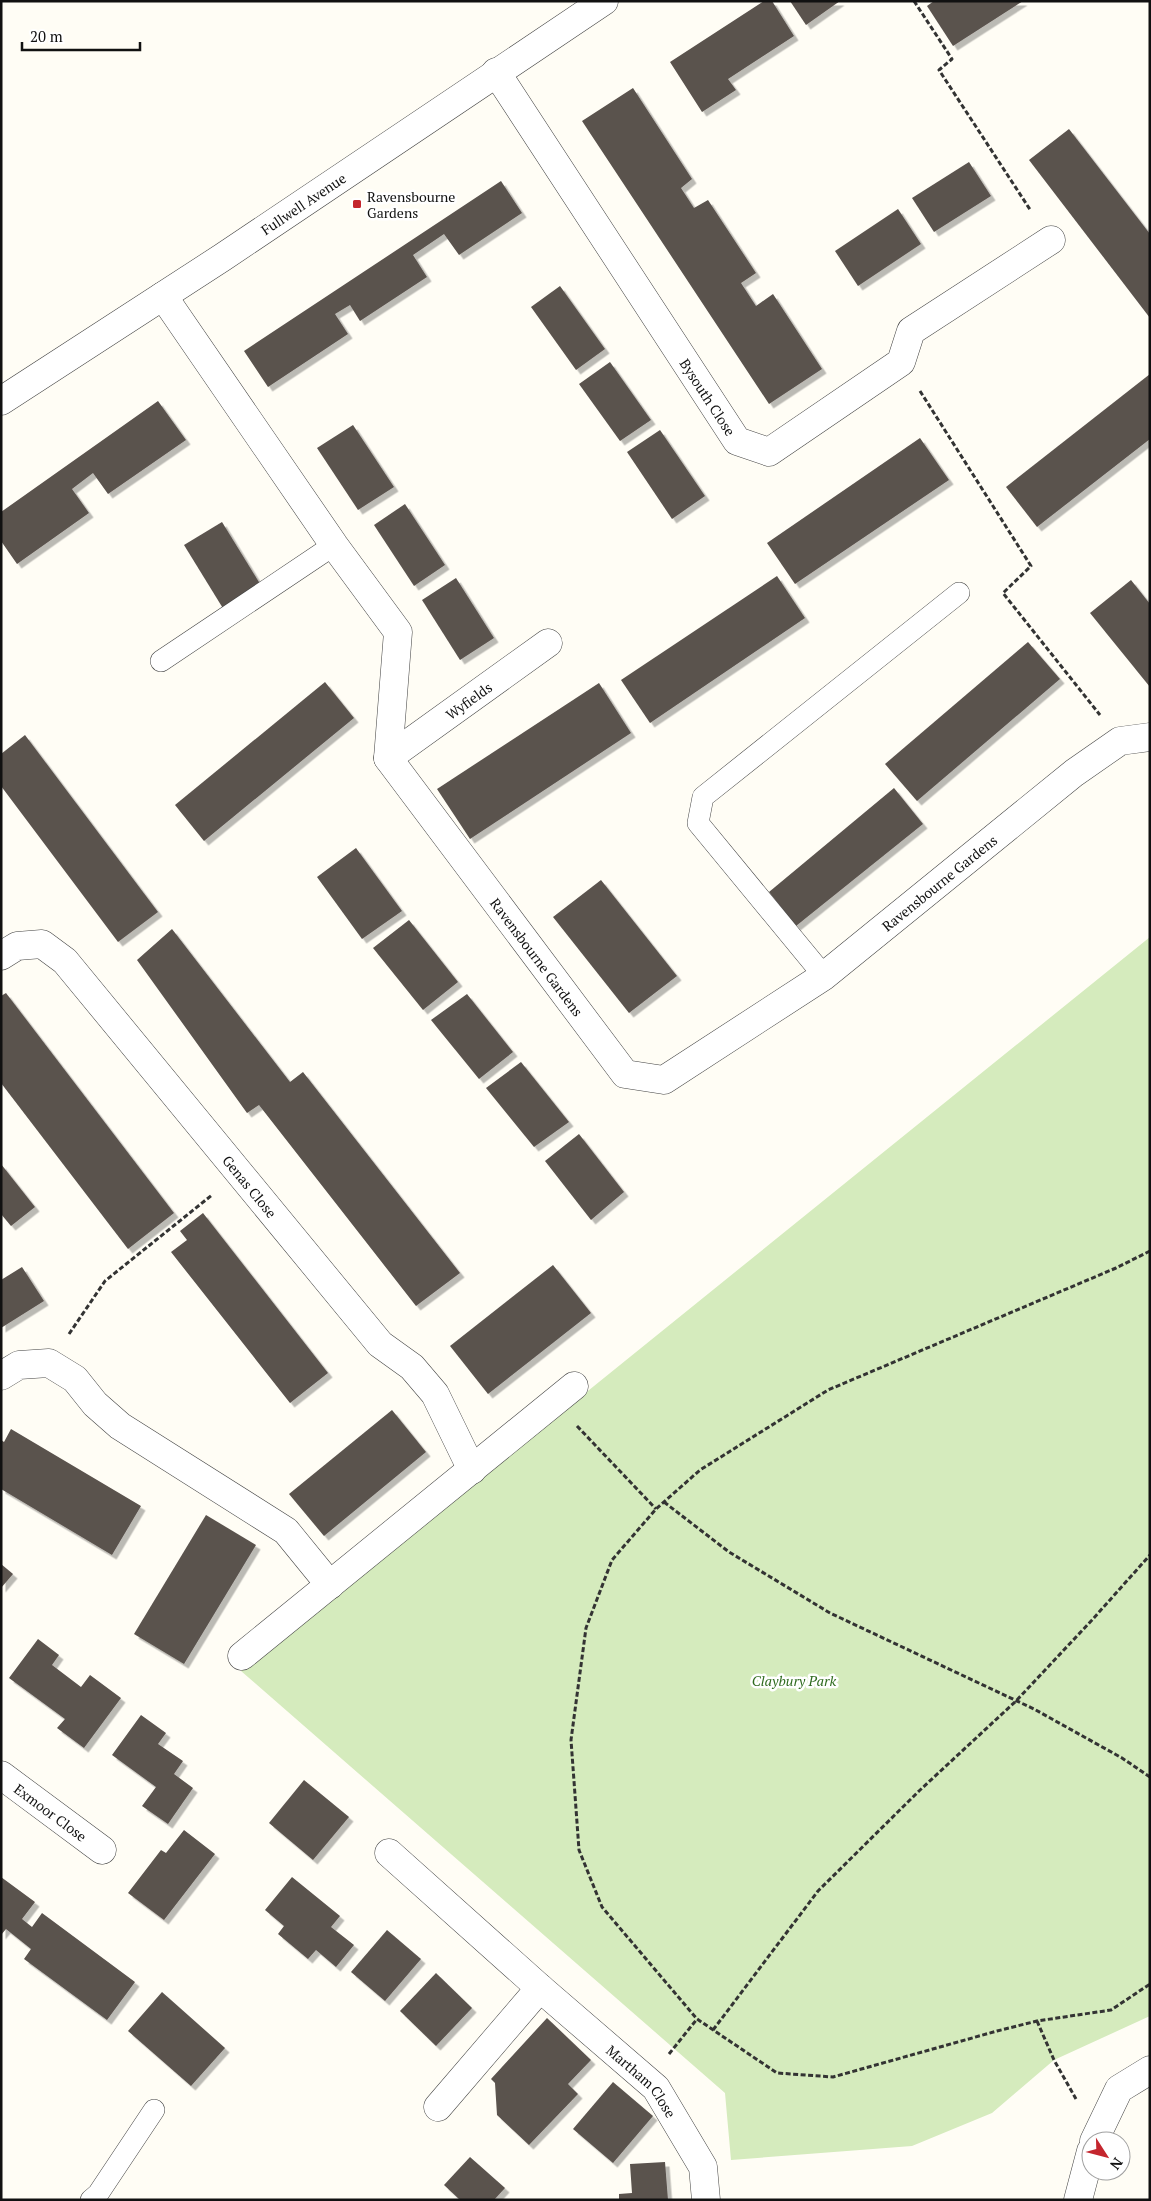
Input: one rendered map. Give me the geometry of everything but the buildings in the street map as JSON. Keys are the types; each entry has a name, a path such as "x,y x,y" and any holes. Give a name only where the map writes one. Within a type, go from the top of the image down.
{"street":[{"name":"Fullwell Avenue","path":"1,401 163,296 604,1"},
{"name":"Bysouth Close","path":"496,72 737,441 769,452 902,362"},
{"path":"902,362 911,331 1051,240"},
{"path":"163,296 334,545 398,632 388,758"},
{"name":"Wyfields","path":"388,758 548,643"},
{"name":"Ravensbourne Gardens","path":"388,758 625,1074 664,1080 824,976 1074,773 1120,741 1150,737"},
{"name":"Genas Close","path":"1,956 17,946 42,944 65,961 380,1344 412,1368 435,1394 472,1470"},
{"path":"1,1376 19,1365 49,1363 74,1379 95,1404 120,1426 286,1531 330,1585"},
{"path":"242,1656 564,1393"},
{"name":"Exmoor Close","path":"1,1775 102,1850"},
{"name":"Martham Close","path":"389,1853 540,1988 656,2088 703,2168 706,2200"},
{"path":"438,2107 540,1988"},
{"path":"1098,2131 1119,2089 1150,2070"},
{"path":"1078,2200 1083,2181"}],"lane":[{"path":"161,661 334,545"},
{"path":"824,976 698,823 703,797 959,593"},
{"path":"90,2200 98,2194 154,2110"}],"path":[{"path":"914,1 952,60 939,70 1051,240"},
{"path":"902,362 1031,566 1003,593 1120,741"},
{"path":"49,1363 105,1280 240,1173"},
{"path":"1150,1251 1116,1268 828,1390 700,1470 656,1508 612,1560 586,1628 571,1740 579,1850 602,1907 697,2019 777,2073 833,2077 997,2031 1037,2022 1111,2010 1150,1984"},
{"path":"564,1393 589,1439 656,1508"},
{"path":"664,1502 729,1552 830,1613 1016,1700 1122,1758 1150,1777"},
{"path":"713,2030 818,1891 919,1791 1016,1700 1092,1620 1150,1555"},
{"path":"648,2081 697,2019"},
{"path":"1037,2022 1088,2131"}],"green space":[{"name":"Claybury Park","path":"1150,937 1150,2016 1054,2060 992,2113 912,2146 731,2160 725,2093 241,1671"}],"place":[{"name":"Ravensbourne Gardens","path":"357,204"}]}
